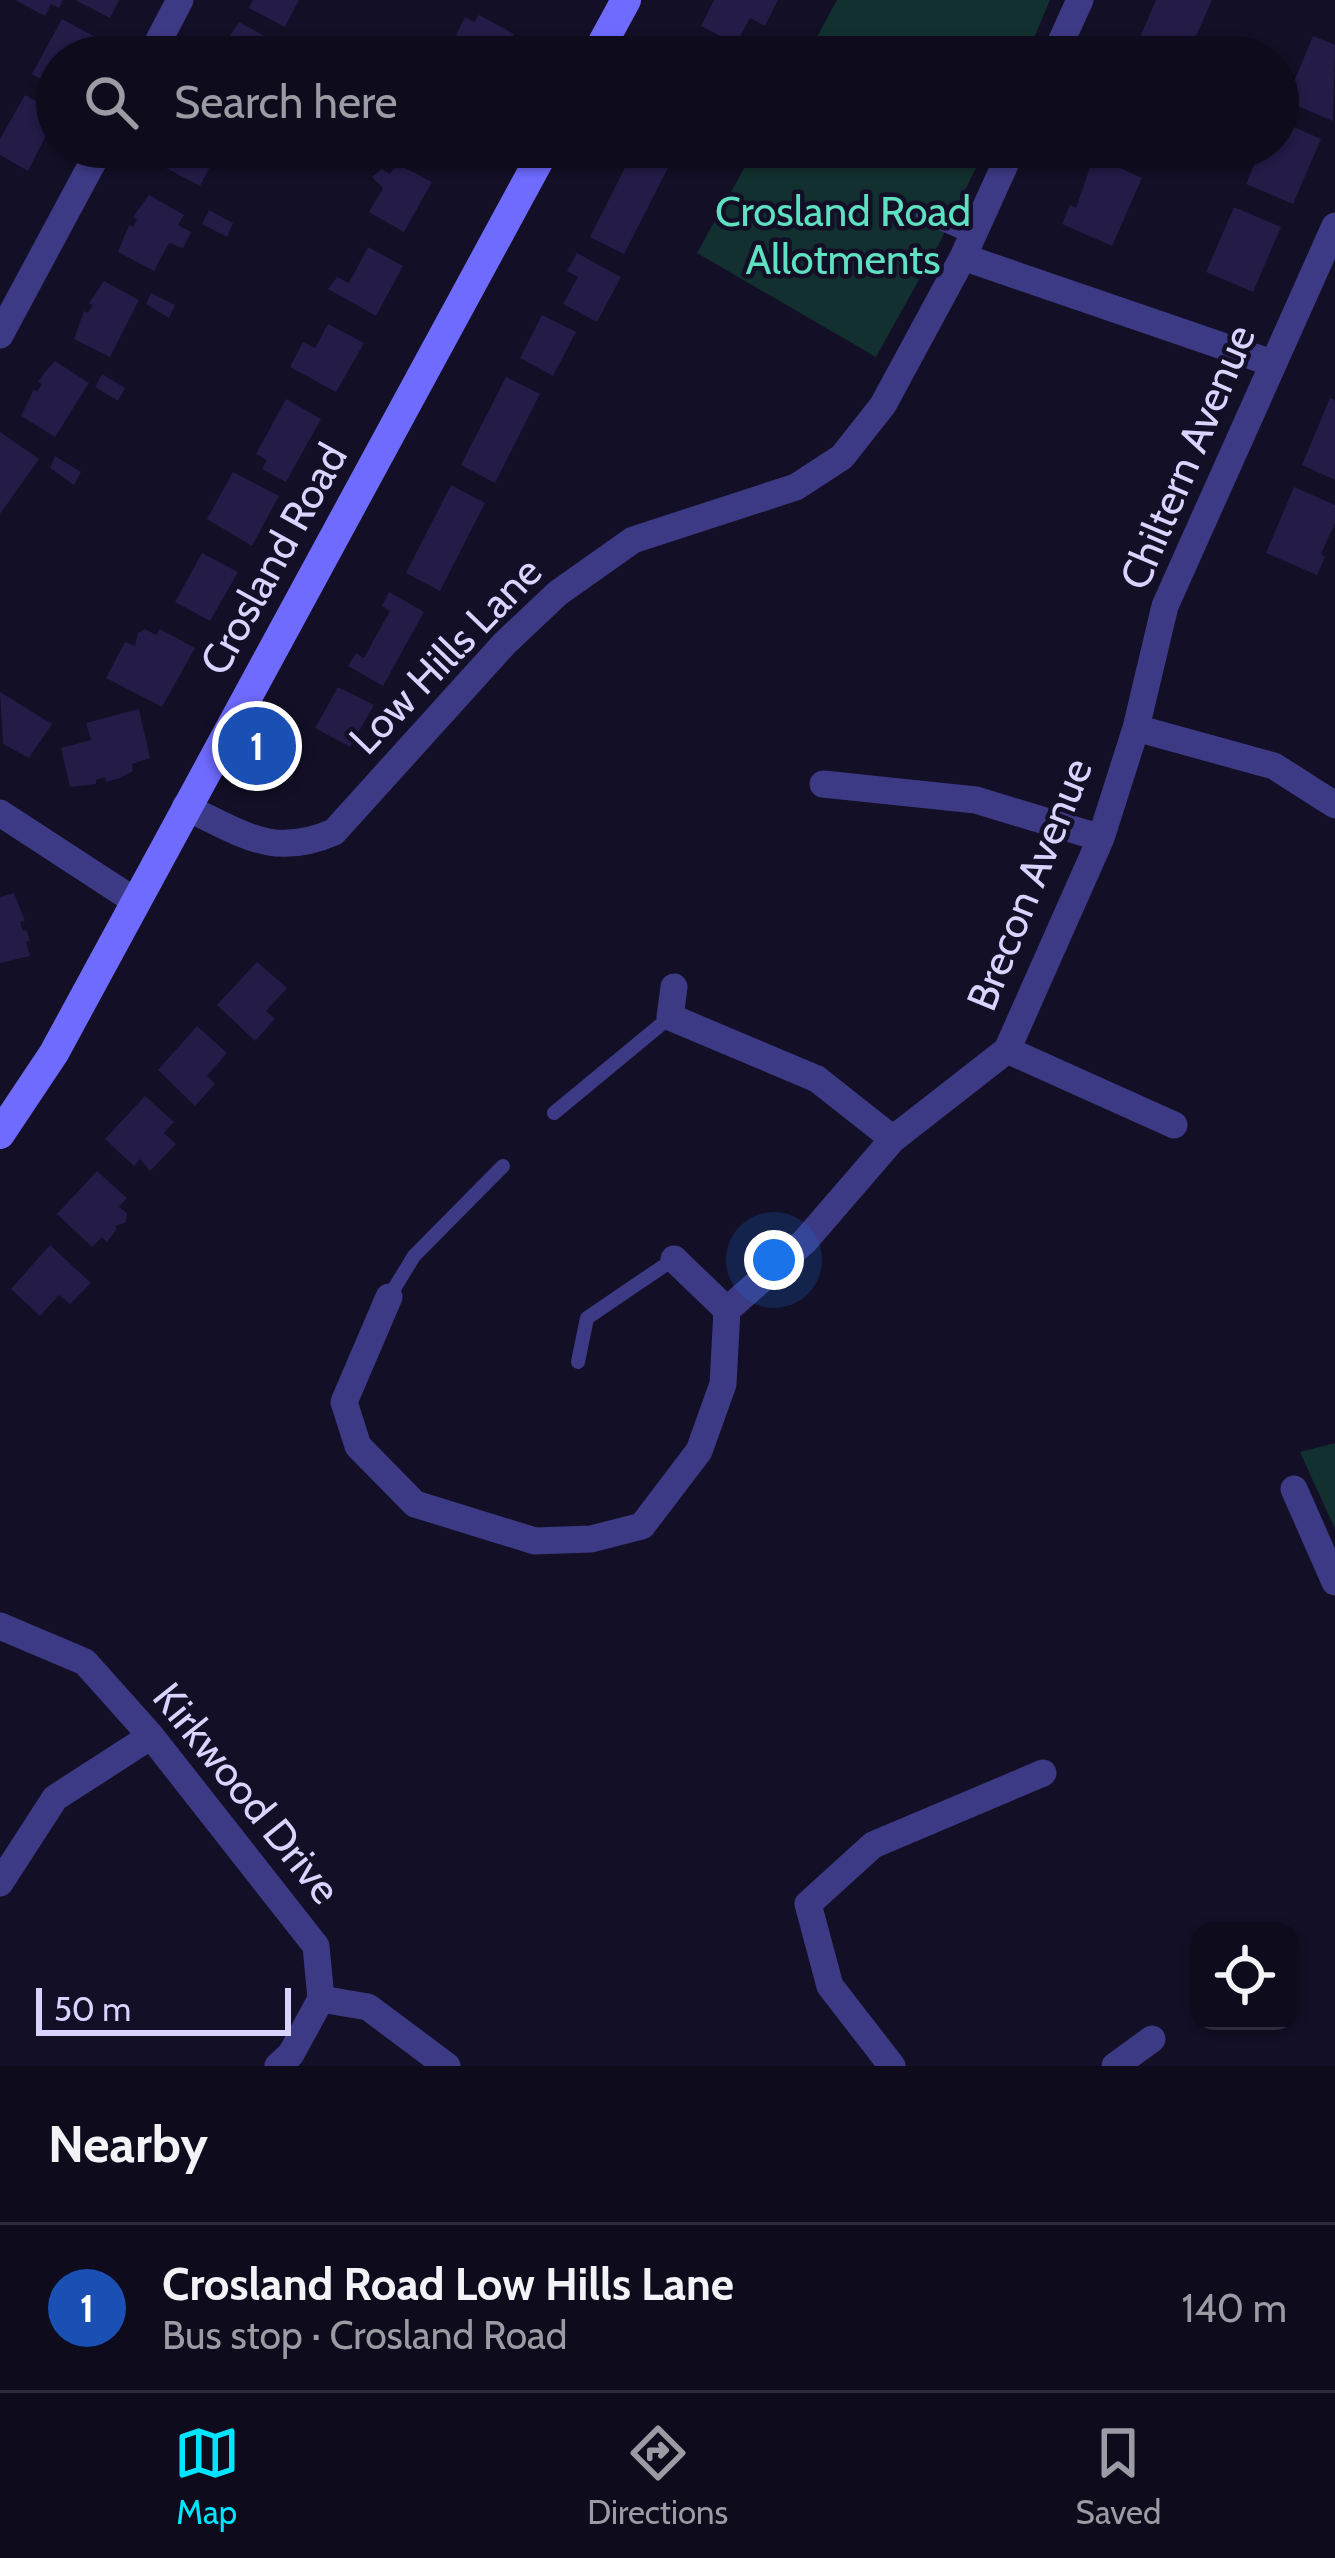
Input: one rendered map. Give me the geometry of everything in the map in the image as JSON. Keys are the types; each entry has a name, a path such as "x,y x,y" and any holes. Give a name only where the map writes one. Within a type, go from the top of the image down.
{"street":[{"path":"161,36 180,0"},
{"path":"606,36 626,0"},
{"path":"1064,36 1080,0"},
{"path":"0,335 90,168"},
{"name":"Crosland Road","path":"0,1134 53,1053 535,168"},
{"name":"Low Hills Lane","path":"185,807 267,844 302,846 334,832 504,644 558,593 633,540 796,487 842,457 883,405 968,248 1004,168"},
{"name":"Chiltern Avenue","path":"1136,728 1165,606 1335,226"},
{"path":"968,248 1272,363"},
{"path":"1136,728 1274,766 1335,805"},
{"name":"Brecon Avenue","path":"727,1310 805,1241 893,1138 1006,1050 1101,838 1136,728"},
{"path":"823,784 976,800 1101,838"},
{"path":"0,813 135,902"},
{"path":"674,987 670,1017 817,1079 893,1138"},
{"path":"1006,1050 1174,1125"},
{"path":"389,1297 344,1402 358,1446 415,1504 535,1540 591,1540 642,1526 699,1451 723,1384 727,1310 674,1259"},
{"path":"1294,1489 1335,1582"},
{"name":"Kirkwood Drive","path":"0,1626 86,1662 151,1736 316,1946 321,1999"},
{"path":"0,1883 55,1798 151,1736"},
{"path":"892,2066 830,1986 808,1904 873,1845 1042,1773"},
{"path":"278,2066 291,2054 321,1999 368,2007 447,2066"},
{"path":"1114,2066 1152,2039"}],"lane":[{"path":"923,215 968,248"},
{"path":"554,1113 670,1017"},
{"path":"389,1297 414,1256 502,1166"},
{"path":"578,1362 587,1318 674,1259"}],"green space":[{"path":"837,0 1050,0 1035,36 817,36"},
{"name":"Crosland Road Allotments","path":"744,168 976,168 876,357 697,253"},
{"path":"1335,1443 1335,1529 1300,1452"}],"building":[{"path":"15,0 63,0 59,8 51,4 45,16"},
{"path":"75,0 119,0 110,18"},
{"path":"253,0 299,0 285,27 249,8"},
{"path":"714,0 778,0 765,26 750,18 740,36 720,36 701,26"},
{"path":"1156,0 1212,0 1196,36 1141,36"},
{"path":"479,15 514,34 456,35 465,17 474,22"},
{"path":"62,19 93,36 53,36"},
{"path":"239,22 265,36 230,36"},
{"path":"1313,36 1335,45 1333,121 1299,107 1299,70"},
{"path":"25,95 36,101 36,155 28,171 0,155 0,139"},
{"path":"1299,129 1321,139 1293,204 1246,184 1253,168 1299,168"},
{"path":"166,168 209,168 200,186"},
{"path":"393,168 405,168 432,182 404,232 369,212 383,188 372,177 382,169 390,174"},
{"path":"625,168 668,168 624,254 590,237"},
{"path":"1090,168 1120,168 1142,178 1112,246 1062,224 1070,205 1076,208"},
{"path":"149,195 184,215 178,225 191,232 183,248 169,243 154,271 118,252"},
{"path":"1234,207 1281,227 1253,292 1206,272"},
{"path":"209,210 233,223 227,237 202,224"},
{"path":"368,247 403,266 376,316 328,289 337,277 349,283"},
{"path":"577,253 621,277 597,322 563,304 578,277 567,271"},
{"path":"104,281 139,300 110,357 74,339 84,311 88,313"},
{"path":"151,293 175,305 169,318 146,304"},
{"path":"542,315 576,332 553,376 520,358"},
{"path":"328,324 364,343 336,392 290,367 303,342 315,348"},
{"path":"55,361 89,383 55,437 21,416"},
{"path":"102,374 125,388 118,401 95,387"},
{"path":"506,377 540,394 495,483 461,465"},
{"path":"1330,398 1335,400 1335,480 1302,465"},
{"path":"286,399 321,419 286,482 262,469 267,460 256,454"},
{"path":"0,432 39,459 0,514"},
{"path":"55,456 81,472 74,485 50,468"},
{"path":"233,472 279,496 252,546 207,519"},
{"path":"451,485 485,503 440,591 406,573"},
{"path":"1294,487 1335,505 1335,523 1317,575 1266,553"},
{"path":"202,553 238,572 210,621 175,602"},
{"path":"389,592 424,612 383,686 348,666 356,653 364,658 390,611 382,606"},
{"path":"145,629 156,635 160,629 195,648 162,707 106,678 125,642 135,646 138,633"},
{"path":"338,687 374,705 350,747 315,728"},
{"path":"0,692 52,724 29,758 3,744"},
{"path":"139,709 150,758 132,764 133,771 120,778 106,782 105,777 96,784 70,787 61,748 91,740 86,723"},
{"path":"14,893 25,921 20,922 23,931 27,930 30,956 0,963 0,897"},
{"path":"257,962 287,988 266,1011 275,1019 255,1041 217,1005"},
{"path":"197,1026 227,1053 207,1076 215,1084 195,1106 158,1070"},
{"path":"145,1096 174,1122 164,1133 176,1144 150,1171 140,1159 134,1166 105,1139"},
{"path":"97,1171 127,1198 119,1207 127,1213 126,1222 115,1226 107,1242 102,1237 92,1247 57,1214"},
{"path":"50,1245 91,1283 70,1304 59,1295 40,1316 11,1289"}],"place":[{"name":"Crosland Road Low Hills Lane","path":"257,746"}]}
